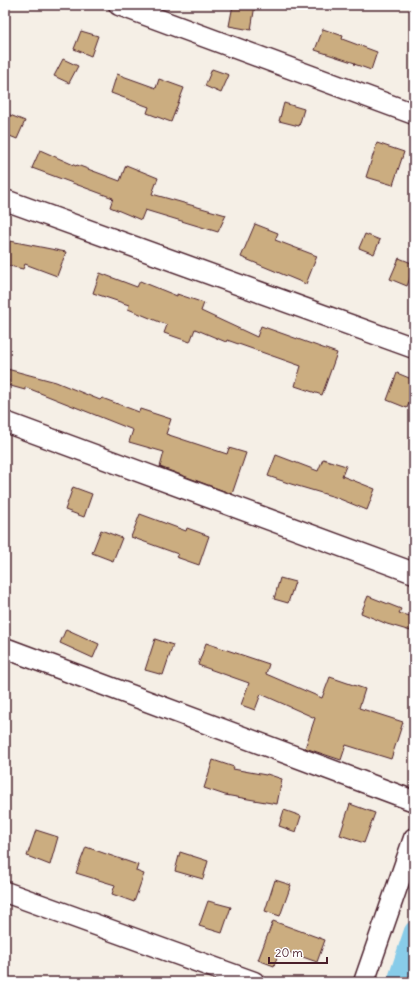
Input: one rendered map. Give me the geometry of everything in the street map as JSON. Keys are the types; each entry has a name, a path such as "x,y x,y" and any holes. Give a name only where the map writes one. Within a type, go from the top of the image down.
{"street":[{"path":"119,5 414,114"},
{"path":"5,200 414,348"},
{"path":"5,422 414,573"},
{"path":"5,648 414,801"},
{"path":"364,982 414,838"},
{"path":"5,892 254,982"}],"building":[{"path":"233,5 255,5 251,30 229,26"},
{"path":"323,29 343,36 342,39 377,52 371,70 354,64 355,63 315,50"},
{"path":"81,31 98,36 91,56 74,49"},
{"path":"63,59 78,66 69,83 54,76"},
{"path":"212,69 229,75 221,93 205,86"},
{"path":"117,74 156,88 159,79 184,88 171,122 147,113 149,107 111,93"},
{"path":"284,103 304,109 299,126 279,121"},
{"path":"5,113 25,121 17,139 5,134"},
{"path":"377,143 404,152 393,185 366,177"},
{"path":"40,150 76,166 77,165 120,181 126,165 158,178 152,194 226,215 218,232 145,210 141,220 110,207 113,198 32,168"},
{"path":"255,224 278,233 275,240 317,256 306,284 241,257"},
{"path":"365,234 380,240 374,254 359,248"},
{"path":"5,240 66,252 57,276 25,264 23,269 5,265"},
{"path":"399,258 414,264 414,268 407,286 390,279"},
{"path":"100,273 137,287 140,281 177,296 177,294 204,303 201,311 257,337 261,326 337,353 322,395 295,386 301,366 227,340 226,342 195,329 190,342 164,333 167,325 128,309 129,305 93,293"},
{"path":"7,369 56,382 100,400 102,398 139,412 140,409 171,419 166,434 227,454 229,448 246,453 232,494 160,467 164,452 129,442 133,430 25,387 25,390 7,385 9,380 5,378"},
{"path":"397,373 414,380 414,390 407,408 387,400"},
{"path":"276,455 318,471 323,459 346,466 342,476 375,489 367,510 335,497 268,476"},
{"path":"73,487 92,494 84,517 65,510"},
{"path":"140,514 186,531 187,528 209,536 199,565 176,557 178,554 131,537"},
{"path":"101,530 122,538 113,561 92,553"},
{"path":"280,578 295,582 288,603 274,599"},
{"path":"368,596 401,609 399,613 414,617 414,632 387,624 361,613"},
{"path":"66,629 99,644 93,658 60,643"},
{"path":"155,639 173,645 163,675 145,670"},
{"path":"206,643 269,664 266,674 322,698 330,677 365,689 359,708 403,722 391,759 346,745 341,760 305,748 315,718 261,694 255,710 241,705 249,683 198,665"},
{"path":"213,760 234,767 233,769 267,774 282,779 277,804 225,795 204,788"},
{"path":"350,804 375,813 364,843 340,835"},
{"path":"284,810 301,816 296,832 279,826"},
{"path":"36,830 58,837 50,865 27,856"},
{"path":"86,847 138,865 136,871 144,874 134,902 112,894 115,885 76,873"},
{"path":"180,852 208,861 203,879 175,871"},
{"path":"275,880 291,885 280,916 265,911"},
{"path":"208,901 231,907 222,933 199,926"},
{"path":"273,921 325,940 317,962 280,949 274,966 258,960"}],"waterway":[{"path":"397,982 414,931"}]}
